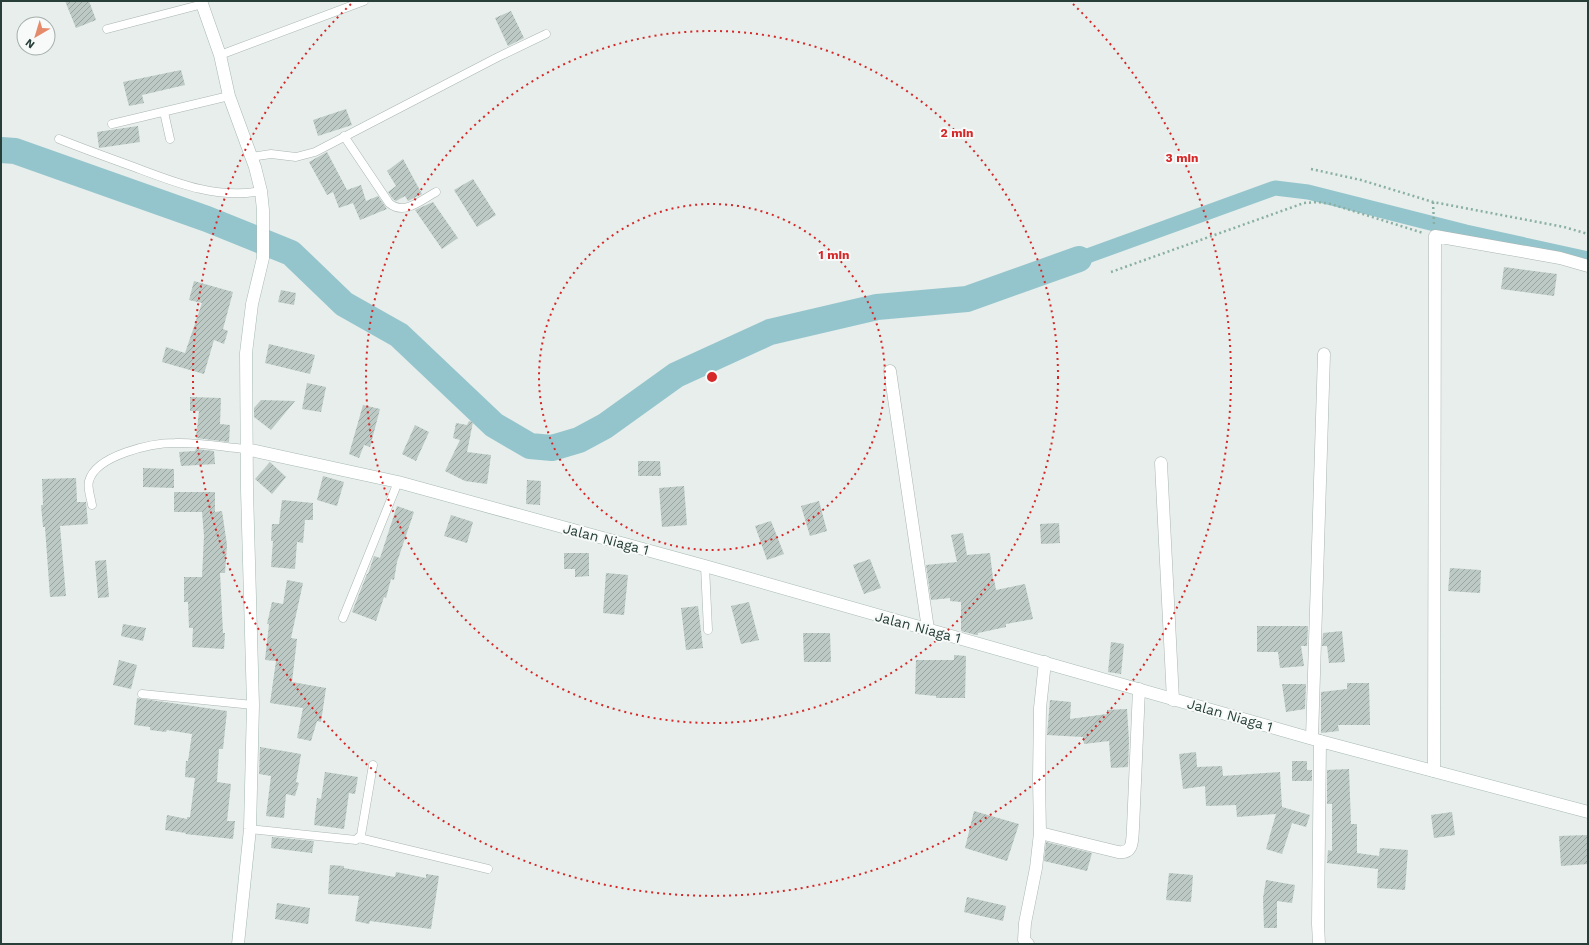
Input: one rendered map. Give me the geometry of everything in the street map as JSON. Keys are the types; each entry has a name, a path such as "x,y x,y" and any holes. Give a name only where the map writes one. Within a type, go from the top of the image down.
{"street":[{"path":"202,3 220,55 229,96 250,157 255,167 261,191 263,210 263,258 252,304 246,353 248,383 246,449 253,705 250,829 238,944"},
{"path":"1434,771 1435,230 1560,258 1588,266"},
{"path":"1319,944 1316,739 1324,354"},
{"path":"890,371 928,630"},
{"name":"Jalan Niaga 1","path":"246,449 398,482 705,566 1045,662 1173,700 1588,812"},
{"path":"1161,463 1173,700"},
{"path":"1028,944 1024,940 1025,923 1036,868 1040,833 1040,708 1045,662"},
{"path":"1040,833 1118,852 1124,853 1130,850 1133,828 1139,689"}],"lane":[{"path":"220,55 364,1"},
{"path":"107,30 202,3"},
{"path":"250,157 271,154 296,157 315,152 498,57 546,34"},
{"path":"112,124 229,96"},
{"path":"164,112 170,139"},
{"path":"344,136 389,202 394,207 400,209 407,208 436,192"},
{"path":"59,139 158,176 206,191 244,194 261,191"},
{"path":"92,505 89,482 91,475 96,468 112,458 159,444 176,442 246,449"},
{"path":"343,618 398,482"},
{"path":"705,566 708,630"},
{"path":"142,694 253,705"},
{"path":"359,838 361,835 373,765"},
{"path":"250,829 352,840 359,838 488,869"}],"path":[{"path":"1311,169 1361,180 1433,202 1564,227 1588,234"},
{"path":"1111,272 1304,204 1318,202 1435,230 1433,202"}],"building":[{"path":"65,1 89,1 96,20 76,28"},
{"path":"511,11 524,38 508,46 495,18"},
{"path":"181,70 185,85 142,95 144,103 129,106 123,82"},
{"path":"346,109 352,125 318,136 313,120"},
{"path":"138,126 140,142 99,148 97,132"},
{"path":"327,152 347,190 361,185 366,201 378,196 387,209 360,220 353,203 339,208 333,192 327,195 309,162"},
{"path":"403,159 422,194 408,201 405,196 396,201 388,192 396,186 387,171"},
{"path":"473,179 496,215 477,227 454,190"},
{"path":"433,202 458,238 442,249 415,210"},
{"path":"1504,267 1557,274 1554,296 1501,289"},
{"path":"194,281 233,292 223,329 228,331 224,344 214,340 204,374 162,362 166,347 185,353 202,303 189,300"},
{"path":"281,290 296,293 294,305 278,302"},
{"path":"269,344 315,355 310,374 265,363"},
{"path":"307,383 326,387 321,412 302,409"},
{"path":"190,397 221,398 220,424 230,425 229,442 196,438 199,411 190,411"},
{"path":"261,400 295,401 271,430 254,417 254,408"},
{"path":"363,405 380,409 370,447 364,445 359,458 349,454"},
{"path":"469,421 473,422 467,452 491,455 487,484 465,481 445,471 460,440 453,438 456,423 467,425"},
{"path":"415,425 429,432 416,461 402,454"},
{"path":"196,449 214,451 215,464 181,466 179,452 195,451"},
{"path":"638,461 660,461 661,476 638,476"},
{"path":"270,462 286,477 272,494 255,479"},
{"path":"143,468 174,469 174,488 143,487"},
{"path":"323,476 344,482 337,506 317,500"},
{"path":"76,478 77,502 86,502 88,524 60,526 66,596 50,597 45,527 43,527 41,505 43,505 42,479"},
{"path":"527,480 541,481 540,505 526,504"},
{"path":"684,486 687,525 662,527 659,488"},
{"path":"174,492 215,492 215,512 222,511 227,545 225,573 220,573 223,633 225,633 224,649 192,647 193,628 189,628 188,602 184,602 184,577 202,577 204,536 202,512 174,512"},
{"path":"282,500 313,503 313,520 305,520 303,543 297,542 295,569 271,567 273,541 271,541 272,524 279,524"},
{"path":"819,501 827,531 810,536 801,506"},
{"path":"397,506 414,512 397,562 394,580 391,579 386,598 384,597 376,621 352,612 374,556 380,558"},
{"path":"451,515 473,522 467,543 444,536"},
{"path":"771,521 784,554 767,560 755,526"},
{"path":"1059,523 1060,543 1041,544 1040,524"},
{"path":"963,533 967,555 990,553 993,579 996,590 1025,584 1033,619 1006,624 1006,627 978,633 978,635 976,635 961,631 961,602 950,601 950,598 931,600 926,565 957,562 951,535"},
{"path":"564,553 589,553 589,576 575,577 575,569 564,569"},
{"path":"870,559 881,588 864,594 853,565"},
{"path":"106,560 109,597 98,598 95,561"},
{"path":"1450,568 1481,570 1480,593 1448,591"},
{"path":"606,573 628,575 624,615 603,613"},
{"path":"287,580 303,583 291,638 297,639 292,682 326,688 321,722 317,721 311,741 297,738 303,708 270,703 276,661 265,660 269,624 267,624 272,602 283,604"},
{"path":"749,602 759,640 741,644 731,606"},
{"path":"698,606 703,648 686,650 681,608"},
{"path":"123,624 146,628 143,641 121,636"},
{"path":"1257,626 1308,626 1307,646 1301,646 1304,666 1280,668 1278,652 1257,652"},
{"path":"1342,631 1345,662 1329,663 1327,646 1322,646 1323,633"},
{"path":"803,633 830,633 831,662 804,662"},
{"path":"1111,642 1124,644 1121,674 1108,672"},
{"path":"954,655 966,656 965,698 936,698 936,696 915,694 916,660 954,660"},
{"path":"119,660 137,665 131,689 113,685"},
{"path":"1347,683 1369,683 1370,725 1338,725 1339,731 1321,733 1321,692 1347,689"},
{"path":"1282,684 1306,684 1305,709 1286,712"},
{"path":"137,698 227,711 223,749 219,749 217,782 231,784 227,821 235,821 233,839 185,834 186,833 165,830 167,815 187,819 187,817 190,817 195,778 185,777 186,761 188,761 192,734 167,730 166,732 150,730 150,727 134,725"},
{"path":"1050,700 1071,702 1070,719 1107,714 1107,710 1127,709 1129,741 1128,767 1111,768 1109,741 1084,744 1083,737 1047,735"},
{"path":"260,747 301,754 296,782 299,783 295,796 286,794 284,818 266,816 271,776 259,774"},
{"path":"1196,752 1197,767 1222,766 1223,776 1280,772 1282,807 1310,815 1306,827 1292,823 1282,854 1266,849 1276,814 1237,817 1236,805 1206,806 1205,786 1183,789 1179,754"},
{"path":"1292,761 1307,761 1307,770 1312,770 1312,781 1292,781"},
{"path":"1349,769 1351,824 1357,824 1357,853 1379,856 1380,848 1408,850 1405,890 1377,888 1378,869 1327,863 1328,850 1332,851 1332,804 1327,804 1327,770"},
{"path":"325,772 358,777 355,794 349,793 344,829 314,825 317,798 321,799"},
{"path":"974,811 1019,824 1007,861 965,848"},
{"path":"1452,812 1455,835 1434,838 1431,815"},
{"path":"1588,835 1588,864 1561,866 1559,836"},
{"path":"272,837 314,841 312,853 271,848"},
{"path":"1046,842 1092,853 1087,871 1044,861"},
{"path":"330,865 344,866 344,868 395,877 396,872 426,878 426,874 439,876 431,929 370,921 369,924 355,921 359,896 328,894"},
{"path":"1169,873 1193,875 1191,902 1166,900"},
{"path":"1266,880 1295,885 1292,903 1277,901 1277,928 1264,928 1263,898"},
{"path":"967,897 1006,906 1003,921 964,912"},
{"path":"277,903 310,908 308,924 275,919"}],"waterway":[{"path":"1,150 15,151 207,219 291,253 344,304 399,335 494,425 530,446 552,448 579,440 605,426 676,375 770,332 877,307 967,299 1079,259"},
{"path":"1079,259 1275,188 1308,192 1466,232 1588,259"}]}
